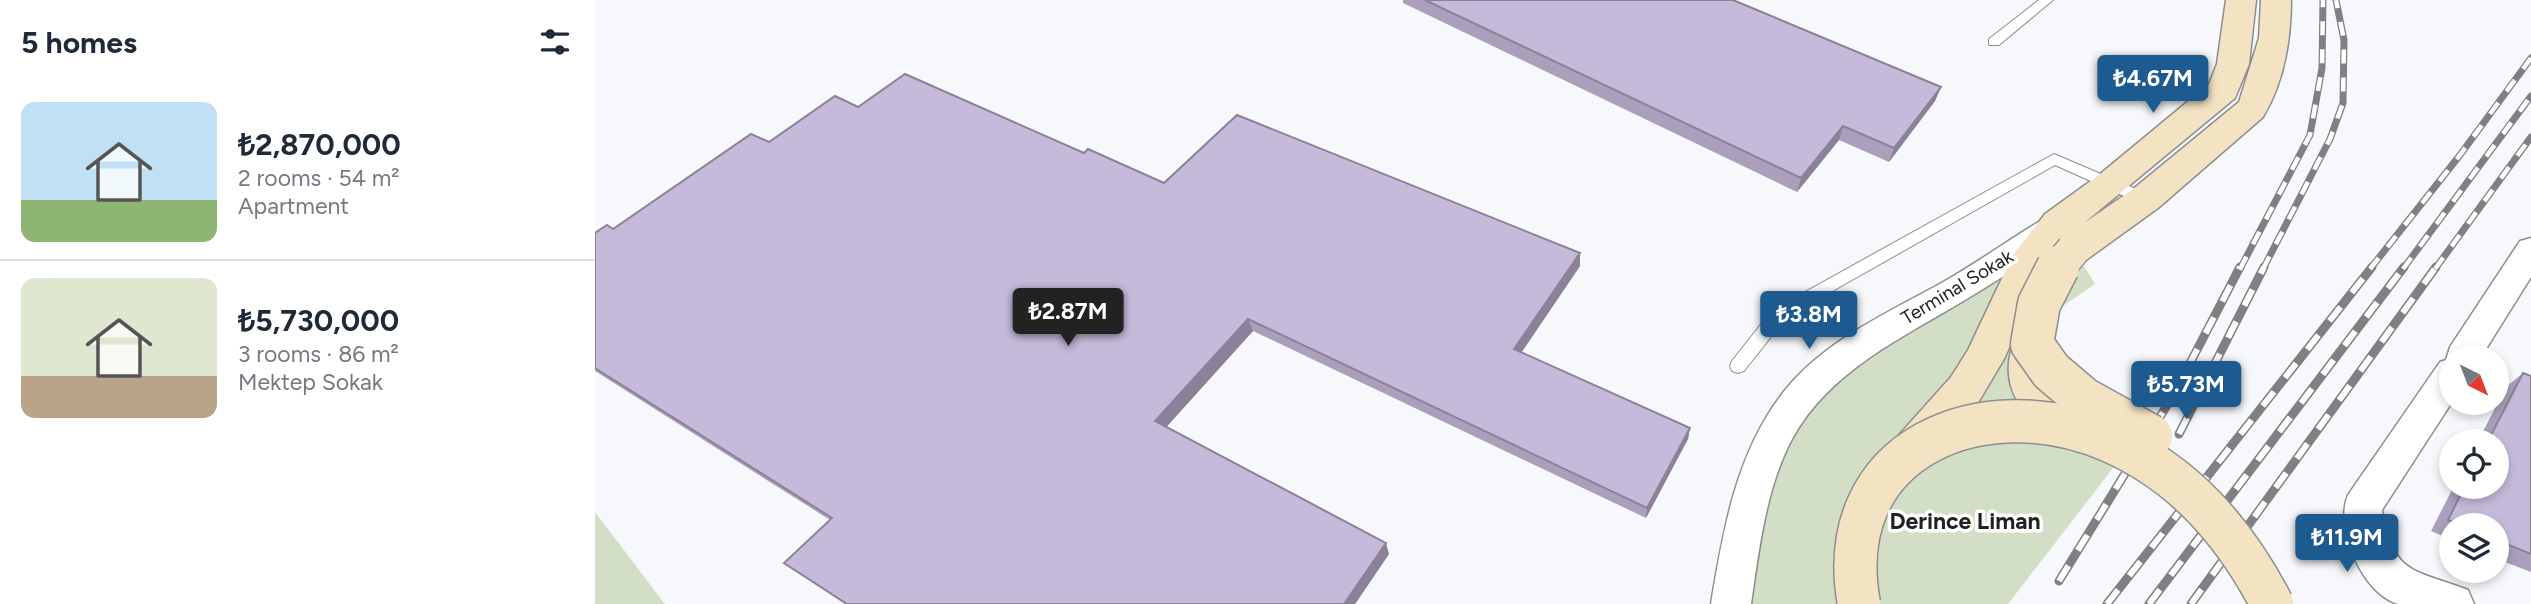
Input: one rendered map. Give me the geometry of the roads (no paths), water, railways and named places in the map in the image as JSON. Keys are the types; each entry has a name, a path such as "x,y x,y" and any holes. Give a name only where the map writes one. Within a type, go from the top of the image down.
{"main road":[{"path":"2079,431 2050,412 2033,396 2027,376 2040,294 2057,267 2066,237 2112,184 2223,90 2233,64 2241,0"},
{"path":"1842,604 1857,533 1869,499 1888,471 1915,448 1965,389 1985,359 2026,265 2066,237 2145,199 2251,108 2256,100 2275,38 2276,0"},
{"path":"2032,344 2051,371 2084,399 2178,453 2229,492 2250,517 2280,564 2301,604"},
{"path":"1915,448 1949,431 1990,422 2033,422 2079,431 2127,450 2185,487 2215,515 2242,548 2272,604"},
{"path":"1857,533 1854,566 1859,604"}],"street":[{"name":"Terminal Sokak","path":"1731,604 1742,536 1755,486 1772,441 1795,404 1813,384 1854,351 1971,281 2066,237"},
{"path":"2470,345 2531,251"},
{"path":"2439,392 2362,507 2366,542 2374,561 2389,578 2412,592 2454,604"}],"lane":[{"path":"1994,42 2046,0"},
{"path":"1738,366 1768,328 1793,306 2054,159 2145,199"}],"railway":[{"path":"2240,269 2310,135 2322,68 2323,0"},
{"path":"2263,269 2330,139 2343,103 2344,40 2336,0"},
{"path":"2370,269 2460,155 2531,58"},
{"path":"2403,269 2531,96"},
{"path":"2435,269 2531,137"},
{"path":"2059,581 2174,394 2240,267"},
{"path":"2179,434 2264,267"},
{"path":"2107,604 2372,267"},
{"path":"2149,604 2404,267"},
{"path":"2191,604 2436,267"}],"district":[{"name":"Derince Liman","path":"1965,521"}]}
